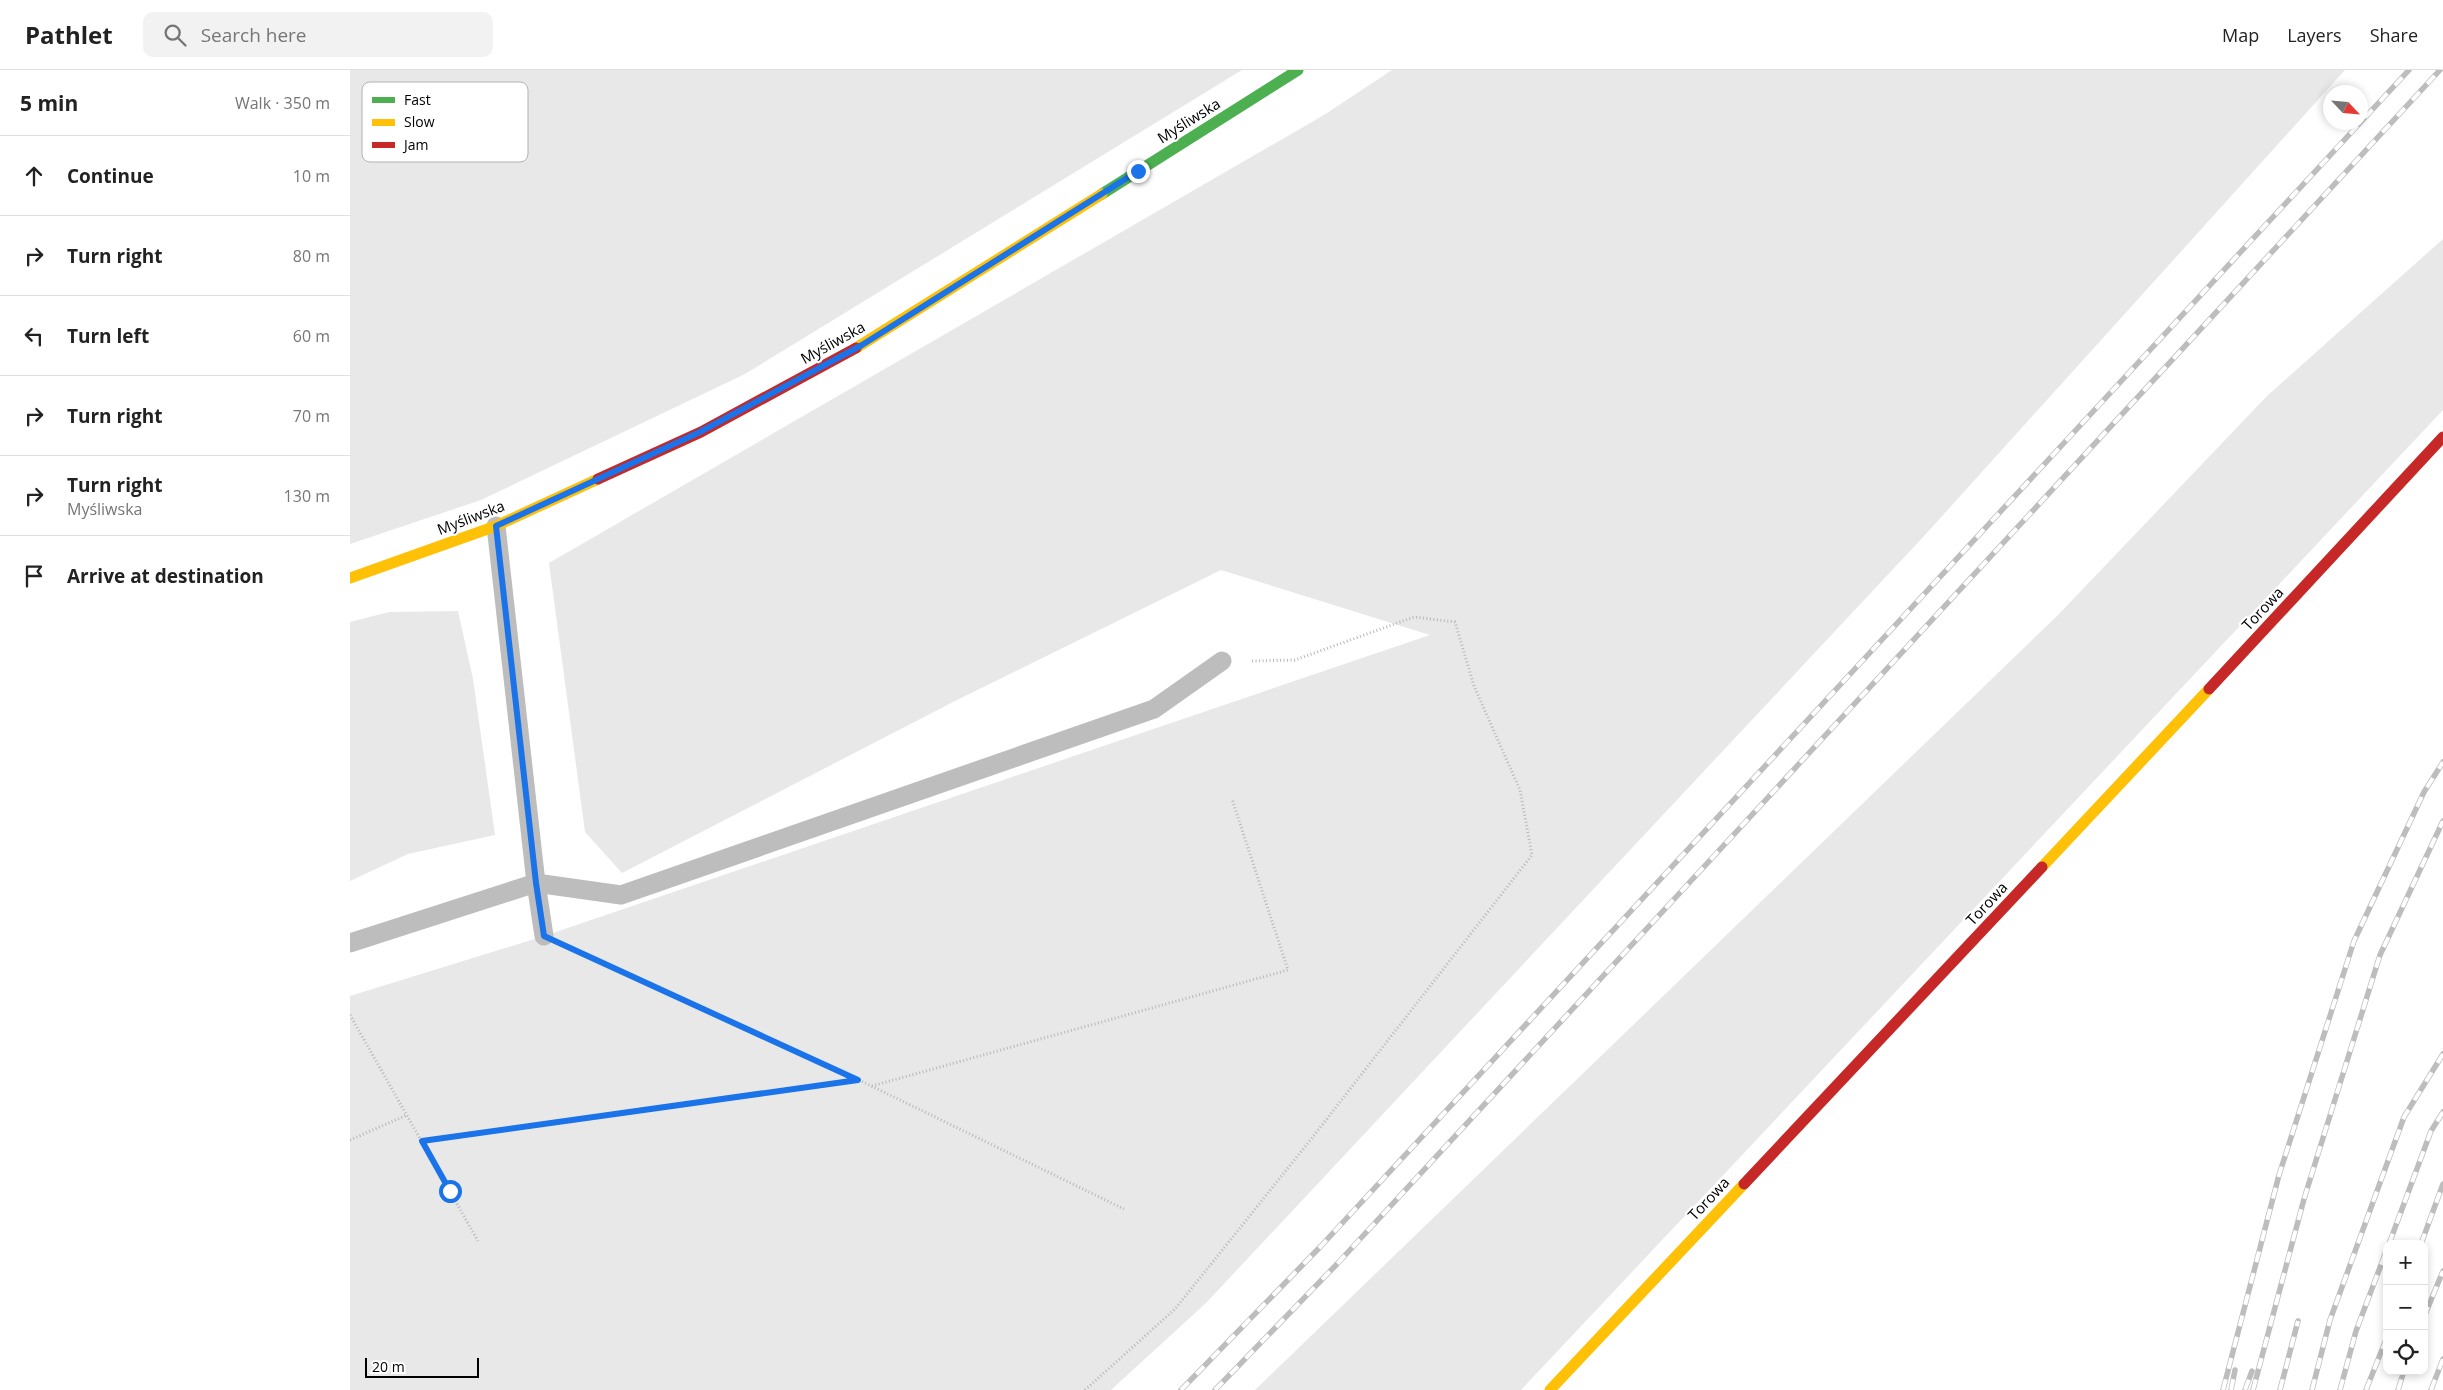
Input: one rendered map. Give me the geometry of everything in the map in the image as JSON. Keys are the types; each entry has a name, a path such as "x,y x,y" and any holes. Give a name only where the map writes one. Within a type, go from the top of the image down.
{"street":[{"name":"Myśliwska","path":"350,578 496,526 700,432 862,345 1298,70"},
{"name":"Torowa","path":"1550,1390 2184,716 2443,437"}],"lane":[{"path":"496,526 536,883 544,936"},
{"path":"350,943 536,883 621,895 1154,709 1222,661"}],"path":[{"path":"1085,1390 1174,1309 1312,1138 1532,855 1520,790 1474,686 1456,622 1414,618 1295,660 1222,661"},
{"path":"872,1086 1288,970 1232,799"},
{"path":"544,936 872,1086 1124,1209"},
{"path":"350,1015 478,1241"},
{"path":"422,1141 858,1080"},
{"path":"350,1140 407,1115"}],"shaded area":[{"path":"350,70 1242,70 745,374 481,500 350,544"},
{"path":"1392,70 2345,70 2331,85 2323,85 2323,94 1925,535 1206,1303 1111,1390 350,1390 350,996 544,936 1430,635 1221,570 957,700 622,873 585,832 549,563 1324,115"},
{"path":"2443,239 2443,410 1521,1390 1255,1390 2059,614 2267,396"},
{"path":"458,611 473,679 495,835 408,854 350,881 350,622 389,612"}],"railway":[{"path":"1181,1390 1321,1246 2409,70"},
{"path":"1215,1390 1337,1264 2440,70"},
{"path":"2223,1390 2279,1175 2354,941 2424,792 2443,762"},
{"path":"2253,1390 2304,1199 2380,955 2443,821"},
{"path":"2312,1390 2330,1320 2404,1117 2443,1054"},
{"path":"2390,1240 2431,1131 2443,1112"},
{"path":"2422,1240 2443,1184"},
{"path":"2340,1390 2356,1331 2383,1260"},
{"path":"2428,1307 2443,1271"},
{"path":"2280,1390 2298,1321"},
{"path":"2366,1390 2383,1347"},
{"path":"2431,1390 2443,1359"},
{"path":"2231,1390 2235,1370"},
{"path":"2245,1390 2252,1371"},
{"path":"2398,1390 2403,1375"}],"traffic: fast":[{"path":"1102,194 1298,70"}],"traffic: slow":[{"path":"856,348 1102,194"},
{"path":"350,578 496,526 598,479"},
{"path":"2042,867 2209,689"},
{"path":"1550,1390 1744,1184"}],"traffic: jam":[{"path":"598,479 701,432 856,348"},
{"path":"2209,689 2443,437"},
{"path":"1744,1184 2042,867"}],"route":[{"path":"450,1191 422,1141 858,1080 544,936 536,883 496,526 700,432 862,345 1138,171"}]}
